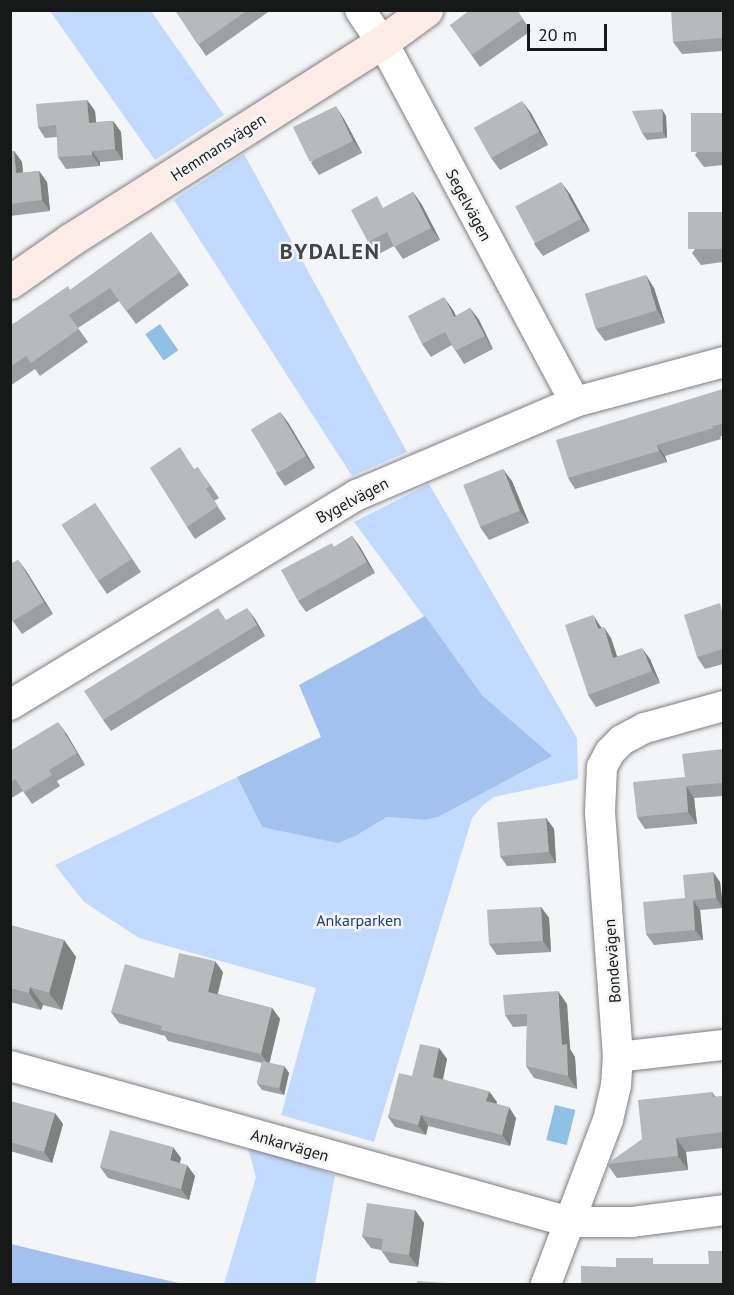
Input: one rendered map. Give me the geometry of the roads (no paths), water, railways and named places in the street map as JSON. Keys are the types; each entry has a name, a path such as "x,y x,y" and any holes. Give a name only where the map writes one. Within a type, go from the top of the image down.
{"street":[{"name":"Segelvägen","path":"360,10 381,43 575,402"},
{"name":"Hemmansvägen","path":"10,282 70,240 381,43 426,10"},
{"name":"Bygelvägen","path":"10,705 357,495 575,402 723,362"},
{"name":"Bondevägen","path":"546,1284 608,1120 616,1085 618,1057 600,812 602,767 610,752 622,740 645,728 723,706"},
{"path":"618,1057 723,1045"},
{"name":"Ankarvägen","path":"10,1066 570,1222 632,1222 723,1210"}],"district":[{"name":"BYDALEN","path":"330,252"}],"park label":[{"name":"Ankarparken","path":"359,920"}]}
